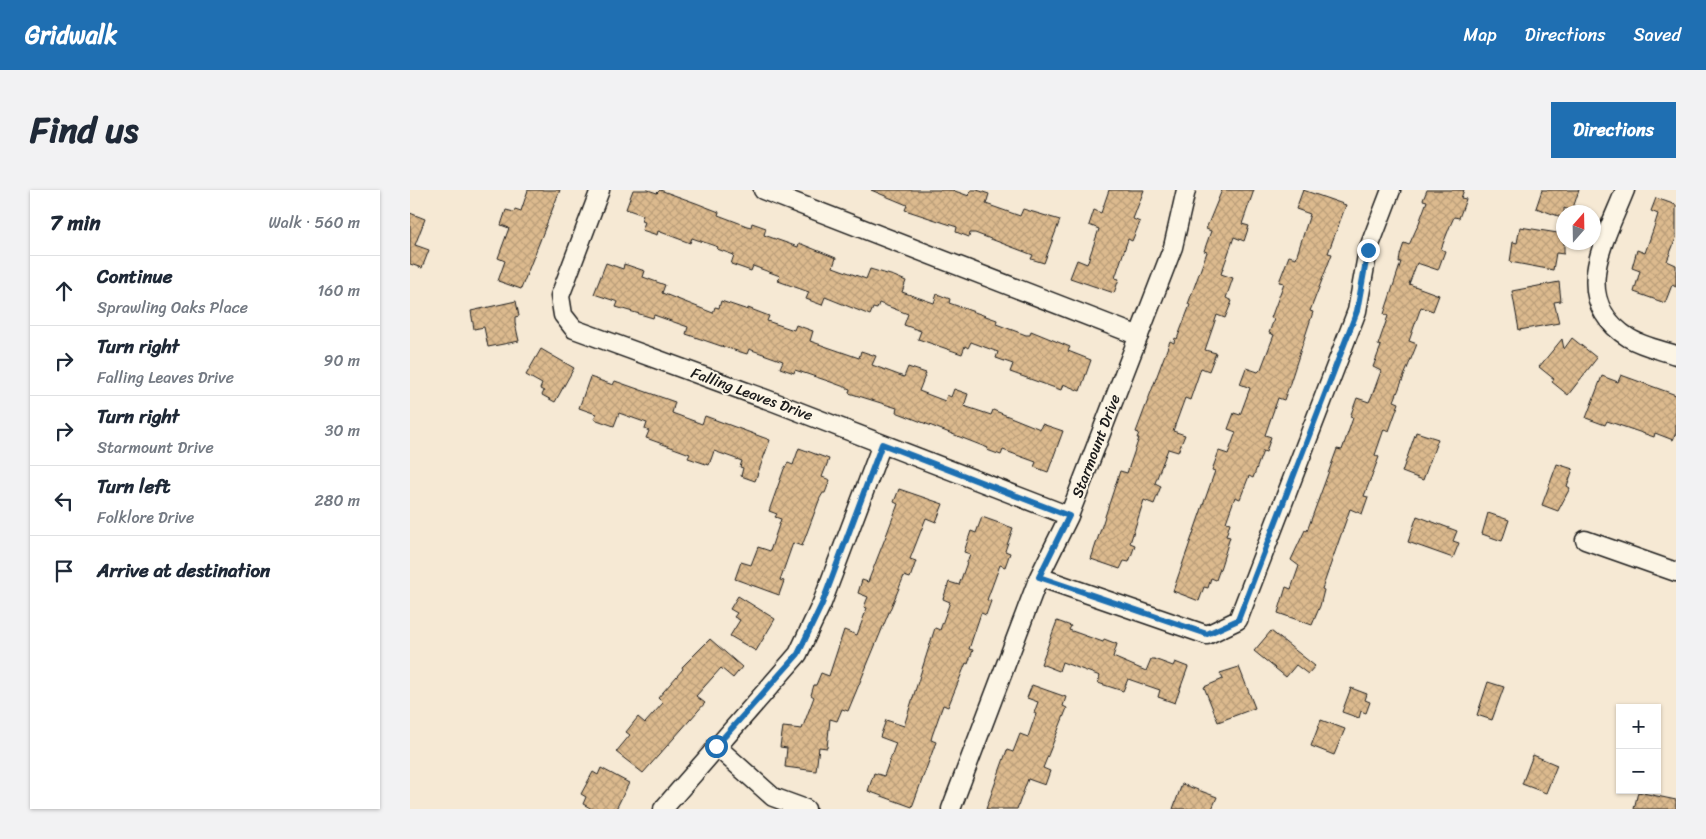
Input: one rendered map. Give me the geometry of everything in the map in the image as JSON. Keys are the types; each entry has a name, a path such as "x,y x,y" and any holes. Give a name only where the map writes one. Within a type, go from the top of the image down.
{"street":[{"name":"Falling Leaves Drive","path":"600,190 560,296 563,315 574,329 1069,516"},
{"path":"763,190 1139,336"},
{"name":"Starmount Drive","path":"951,809 1039,577 1069,516 1173,247 1186,190"},
{"path":"1039,577 1207,634 1238,620 1357,311 1368,250 1391,190"},
{"path":"1625,190 1600,255 1594,282 1599,304 1609,322 1630,339 1676,356"},
{"path":"663,809 798,654 822,604 882,444"},
{"path":"1585,540 1676,572"},
{"path":"716,746 773,797 806,809"}],"building":[{"path":"528,190 560,190 521,289 498,281 505,261 498,258 509,228 501,225 506,210 514,212 515,209 521,211"},
{"path":"633,190 648,190 657,193 660,190 719,212 718,215 747,226 751,227 752,223 766,228 764,235 798,247 799,243 836,258 833,267 866,279 870,269 894,276 906,281 902,292 934,303 937,294 950,299 949,303 997,320 996,324 1026,335 1030,335 1031,331 1070,347 1068,351 1091,360 1080,391 1063,384 1061,390 1010,372 1013,364 996,358 998,352 971,342 968,348 965,346 962,354 918,339 921,331 904,325 908,314 879,303 877,309 873,308 870,315 825,297 822,305 806,299 809,292 778,281 780,276 753,266 751,271 731,264 734,255 717,249 718,247 692,238 690,243 658,231 657,235 642,230 645,222 641,221 643,215 626,209"},
{"path":"871,190 952,190 969,196 971,190 977,190 989,194 986,204 1020,216 1023,209 1060,220 1044,263 1031,259 1033,255 975,233 970,233 969,237 956,232 957,227 905,210 907,205"},
{"path":"1109,190 1144,190 1133,219 1140,222 1132,241 1128,239 1115,278 1119,279 1114,293 1070,278 1077,260 1087,264 1099,229 1089,225 1094,210 1101,213"},
{"path":"1222,190 1254,190 1242,224 1249,226 1244,241 1234,237 1221,274 1233,278 1226,298 1232,301 1225,318 1217,315 1205,350 1216,353 1209,371 1201,368 1190,400 1185,398 1173,431 1185,435 1178,452 1168,449 1155,483 1161,486 1154,504 1144,500 1130,543 1135,545 1129,562 1124,561 1120,569 1091,559 1120,471 1127,473 1139,438 1137,438 1139,433 1136,432 1170,341 1174,343 1175,338 1177,339 1190,305 1188,304 1207,252 1204,251 1211,231 1206,229"},
{"path":"1303,190 1346,205 1328,253 1332,254 1310,311 1313,312 1289,386 1284,400 1278,398 1265,435 1271,437 1266,452 1263,451 1253,478 1249,476 1240,499 1235,497 1226,522 1230,523 1226,536 1230,537 1221,566 1216,580 1211,578 1208,588 1204,587 1199,601 1173,591 1215,471 1212,470 1219,451 1228,454 1236,432 1228,429 1234,413 1240,415 1250,388 1240,384 1246,368 1258,372 1261,369 1274,335 1269,333 1274,319 1271,318 1284,283 1279,282 1289,256 1296,258 1310,214 1296,209"},
{"path":"1427,190 1464,190 1461,198 1466,199 1459,218 1454,217 1450,226 1441,249 1445,251 1438,270 1417,263 1409,284 1439,295 1433,311 1421,307 1409,341 1417,344 1394,401 1399,403 1389,431 1384,429 1375,455 1379,457 1364,496 1368,497 1362,514 1350,509 1322,589 1324,590 1320,606 1312,625 1278,613 1286,587 1291,589 1299,566 1291,560 1305,530 1307,531 1337,449 1342,450 1353,418 1350,417 1357,398 1369,402 1373,393 1381,371 1373,367 1381,346 1378,345 1388,316 1384,314 1401,262 1399,262 1400,255 1404,243 1409,245 1419,223 1427,201 1423,200"},
{"path":"1542,190 1579,190 1574,205 1556,205 1556,215 1536,208"},
{"path":"1656,198 1676,205 1676,238 1667,261 1676,265 1676,287 1672,285 1665,303 1634,292 1640,271 1632,268 1637,250 1645,253 1654,227 1658,214 1651,211"},
{"path":"410,213 425,219 415,245 429,250 422,268 410,264"},
{"path":"1520,227 1556,233 1556,250 1564,250 1564,254 1556,253 1553,270 1510,262 1513,242 1517,243"},
{"path":"606,263 623,269 624,264 645,271 643,277 665,285 662,293 713,313 715,307 719,308 721,301 748,310 748,308 769,316 767,321 794,330 796,325 813,331 810,341 859,358 861,351 876,356 872,365 904,377 908,367 926,373 919,391 945,401 947,395 951,397 954,389 968,394 964,406 991,415 993,410 1040,429 1042,424 1063,431 1048,472 1034,467 1036,462 1003,450 1001,455 987,450 988,448 896,412 897,408 849,393 850,389 795,370 794,373 780,368 783,361 749,349 747,354 721,346 686,334 688,327 654,315 653,318 616,307 618,302 594,294"},
{"path":"1559,282 1561,301 1554,302 1559,323 1519,330 1512,291"},
{"path":"516,301 519,316 515,317 515,323 519,341 488,347 484,327 474,329 471,311"},
{"path":"1572,338 1597,358 1568,395 1552,382 1554,379 1539,367 1562,339 1564,349"},
{"path":"541,349 574,368 555,402 542,395 544,391 540,389 542,384 526,375"},
{"path":"1621,375 1676,395 1676,433 1673,440 1655,433 1654,437 1607,421 1605,425 1586,418 1602,376 1618,382"},
{"path":"590,377 613,385 615,381 675,402 672,413 702,424 705,416 770,440 755,481 741,476 743,468 740,467 742,461 714,451 709,465 688,458 690,454 646,438 649,431 645,429 647,423 619,413 614,426 594,419 596,414 579,408"},
{"path":"1416,432 1438,439 1423,480 1402,472"},
{"path":"799,448 829,459 822,477 830,480 825,493 820,498 802,546 793,543 780,580 784,581 779,595 735,579 741,562 751,565 758,547 770,551 781,519 775,517 777,514 769,511 784,469 788,463 793,465"},
{"path":"1557,464 1573,469 1567,486 1570,488 1558,511 1542,505"},
{"path":"899,489 943,504 936,522 926,518 910,559 916,561 910,578 904,576 848,711 842,709 837,721 830,719 827,748 819,747 816,771 785,767 787,748 780,747 783,727 802,729 814,697 811,695 814,685 816,685 821,673 829,676 844,630 857,635 867,608 864,607 868,597 858,593 862,580 868,582 898,504 894,502"},
{"path":"1488,513 1509,520 1502,541 1482,534"},
{"path":"1417,516 1457,531 1453,541 1459,543 1453,558 1408,542"},
{"path":"982,517 1013,528 1005,551 1010,553 1005,567 1000,565 987,600 991,601 986,615 981,613 969,649 973,650 968,664 966,663 948,707 943,705 931,740 936,742 912,807 868,791 874,773 884,776 896,743 880,737 886,720 904,726 935,628 940,630 950,602 943,599 949,582 959,585 970,554 964,552 971,531 976,533"},
{"path":"738,596 775,619 756,651 730,636 740,620 734,617 737,613 730,609"},
{"path":"1057,621 1071,626 1069,630 1103,642 1104,639 1117,644 1113,657 1146,671 1151,659 1173,666 1175,662 1188,667 1175,703 1158,697 1160,690 1128,679 1123,691 1098,683 1100,676 1062,662 1059,671 1041,664"},
{"path":"1271,631 1315,666 1308,674 1296,665 1286,677 1254,651"},
{"path":"710,639 742,667 733,678 721,668 696,696 705,703 643,773 616,752 630,735 626,732 638,717 645,723 663,703 658,698 683,669 682,667"},
{"path":"1239,667 1255,708 1218,722 1204,687 1223,679 1220,673"},
{"path":"1488,682 1504,687 1492,720 1477,715"},
{"path":"1032,685 1066,697 1063,706 1067,708 1043,768 1050,771 1045,785 1028,779 1017,809 986,809 1007,750 1013,752 1020,734 1028,737 1038,702 1027,698"},
{"path":"1351,688 1367,694 1365,700 1370,702 1366,713 1361,711 1359,718 1342,712"},
{"path":"1321,720 1345,729 1334,755 1311,746"},
{"path":"1533,755 1557,765 1546,793 1522,784"},
{"path":"601,768 629,783 616,809 592,809 583,804 586,797 581,794 593,772 598,775"},
{"path":"1182,784 1217,797 1212,809 1173,809"},
{"path":"1638,794 1648,794 1676,800 1676,809 1634,809"}],"route":[{"path":"716,746 798,654 822,604 882,444 1069,516 1039,577 1207,634 1238,620 1357,311 1368,250"}]}
